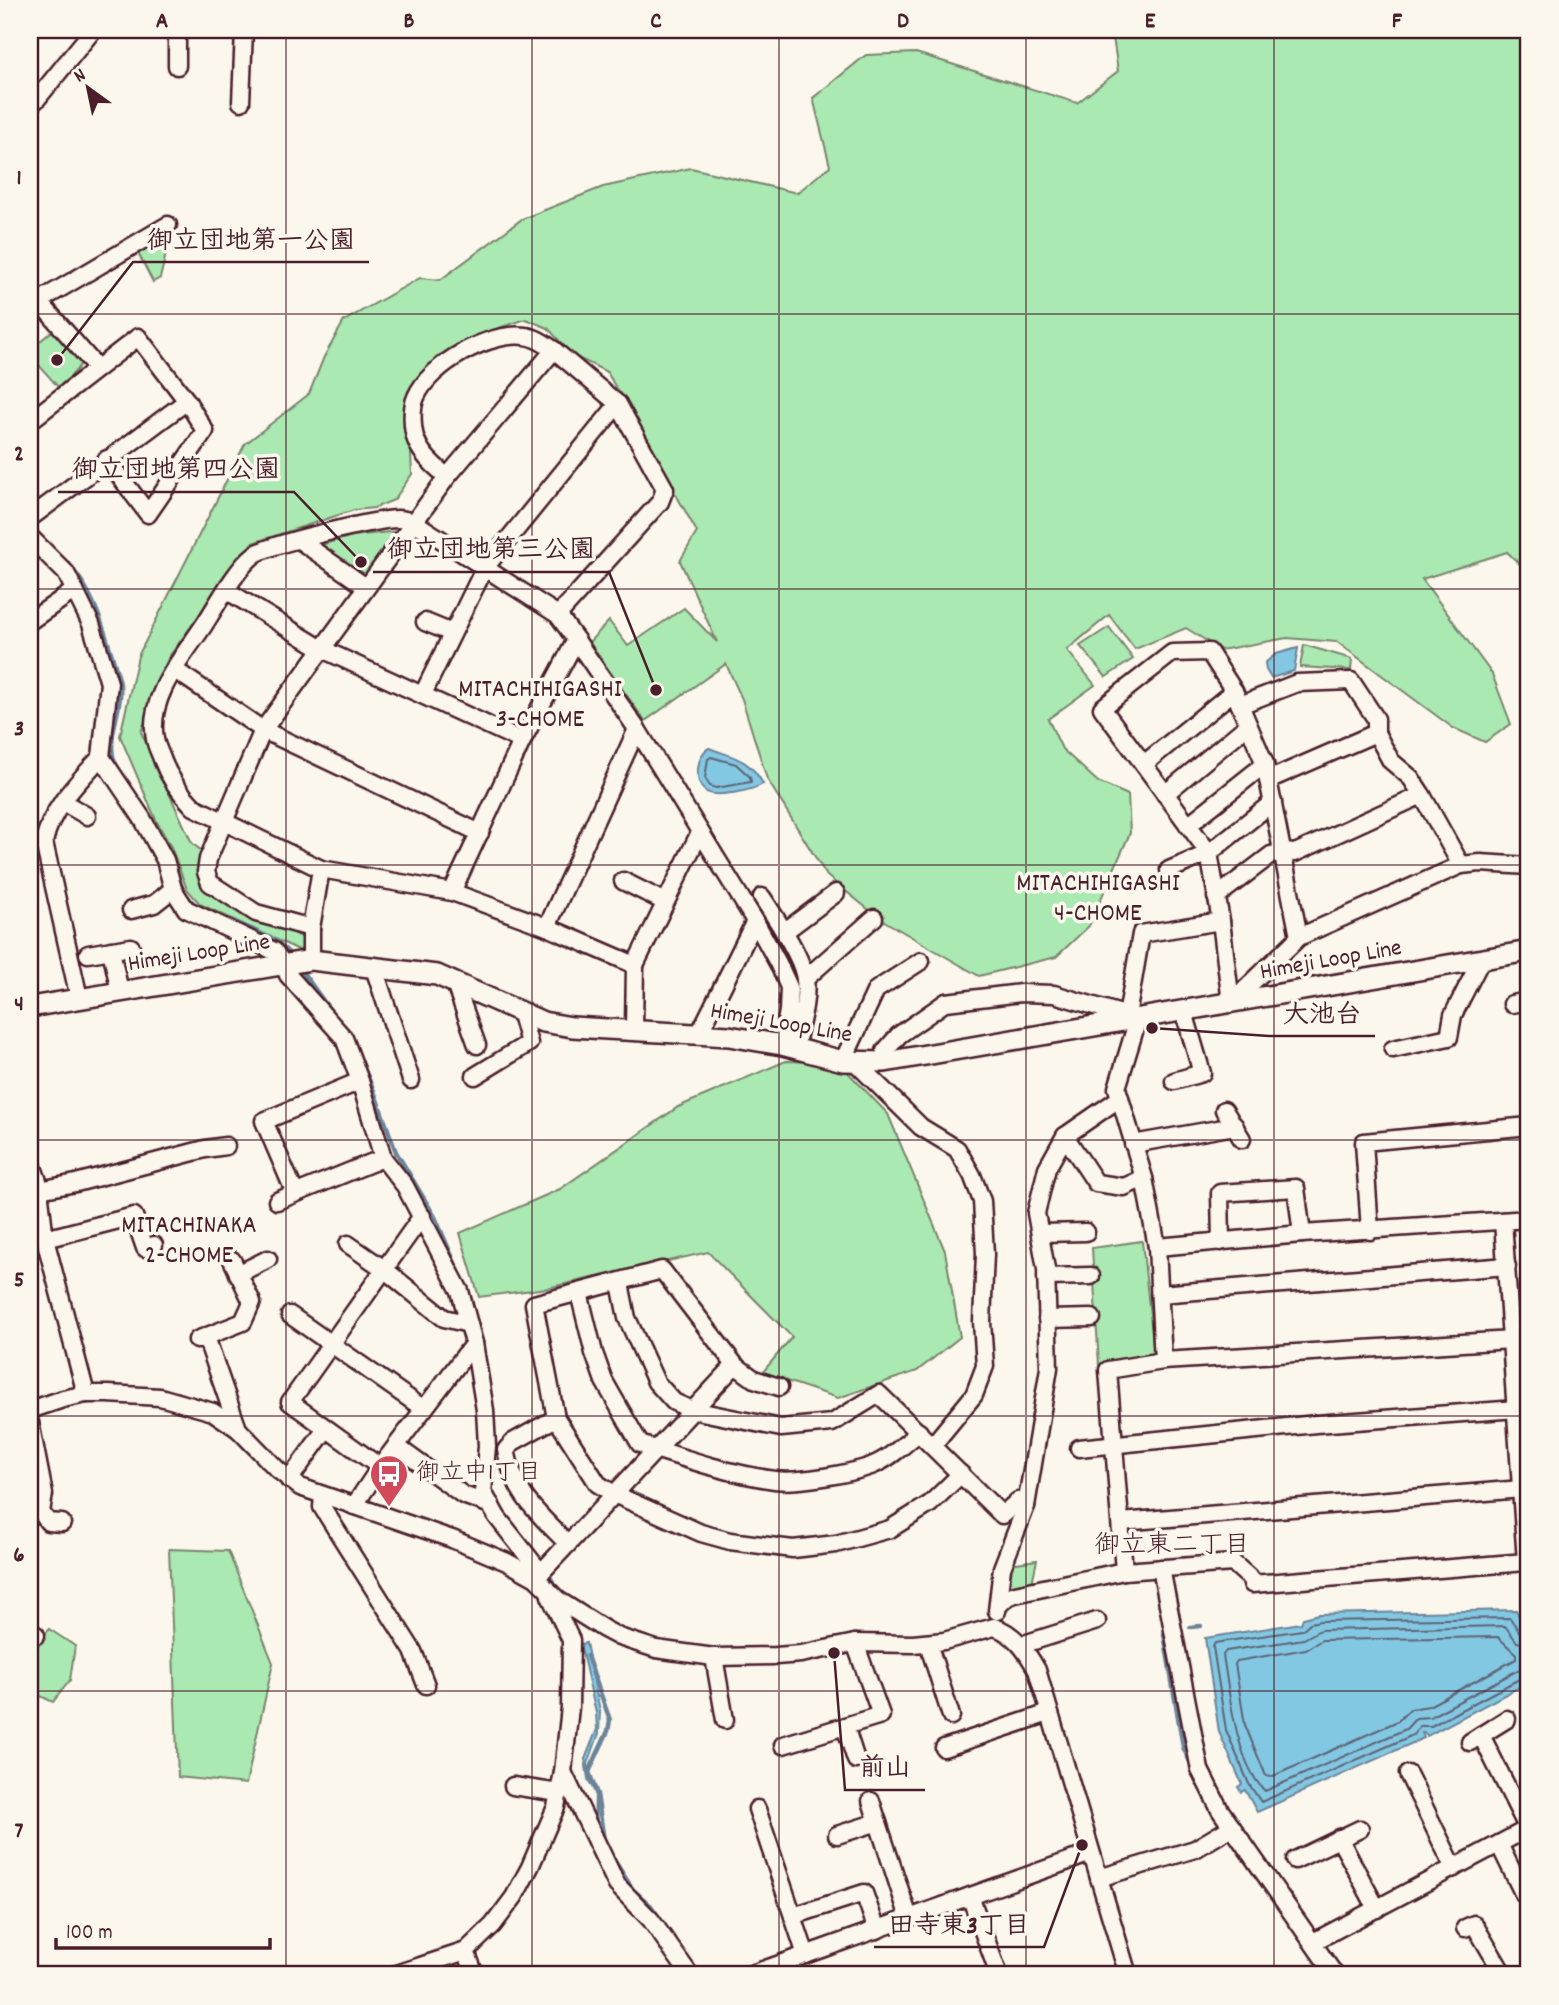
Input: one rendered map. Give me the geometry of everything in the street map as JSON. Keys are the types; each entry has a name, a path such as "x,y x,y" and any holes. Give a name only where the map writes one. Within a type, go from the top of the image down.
{"main road":[{"name":"Himeji Loop Line","path":"30,1007 298,962 437,975 521,1014 543,1022 572,1027 699,1034 788,1047 849,1062 885,1062 1529,951"}],"street":[{"path":"30,105 93,30"},
{"path":"177,30 177,66"},
{"path":"241,102 244,30"},
{"path":"225,84 242,83"},
{"path":"97,368 34,296 168,225"},
{"path":"447,477 425,457 415,439 415,398 425,382 442,366 474,345 493,338 524,335 541,341 618,404 664,489 660,502 558,615"},
{"path":"30,421 138,337 187,401 205,431 149,514 107,460"},
{"path":"311,928 256,913 210,883 206,872 208,859 223,820 263,730 447,477 554,350"},
{"path":"30,517 187,401"},
{"path":"423,694 484,569 618,404"},
{"path":"635,965 547,927 452,892 321,869 194,807 178,792 155,740 154,721 163,690 226,590 252,556 260,551 299,540 399,519 414,522 558,615 637,729 755,921 789,987 788,1047"},
{"path":"30,537 66,573 90,624 109,682 101,757 47,825 44,842 79,998"},
{"path":"299,540 366,587"},
{"path":"30,621 75,590"},
{"path":"226,590 322,649 522,741"},
{"path":"425,622 452,633"},
{"path":"452,892 522,741 576,640"},
{"path":"1231,1003 1209,853 1102,708 1172,653 1209,652 1237,698 1266,772 1299,937"},
{"path":"175,670 263,730 480,833"},
{"path":"1143,764 1237,698 1297,683 1350,681 1376,719 1376,733 1391,761 1411,778 1422,794 1461,865"},
{"path":"1165,794 1248,725"},
{"path":"547,927 637,729"},
{"path":"1188,825 1266,772 1376,733"},
{"path":"101,757 148,828 165,860 173,889 186,909 298,962"},
{"path":"1216,897 1271,855 1295,853 1422,794"},
{"path":"63,802 87,816"},
{"path":"1170,870 1209,853 1273,802"},
{"path":"634,1029 635,965 700,832"},
{"path":"1231,1003 1299,937 1461,865 1480,863 1529,866"},
{"path":"321,869 311,928 298,962 288,975 344,1038 383,1158 405,1185 460,1291 474,1343 486,1434 483,1492 497,1517 543,1575 571,1640 570,1707 563,1772 556,1808 530,1867 514,1897 493,1925 466,1951 393,1975"},
{"path":"623,881 665,902"},
{"path":"131,910 154,904 173,889"},
{"path":"784,932 836,893"},
{"path":"762,897 784,932 805,979 804,1006 788,1047"},
{"path":"805,979 874,918"},
{"path":"699,1034 755,921"},
{"path":"1163,1361 1157,1247 1144,1178 1117,1088 1133,1018 1141,934 1221,921"},
{"path":"88,954 131,947"},
{"path":"111,950 120,992"},
{"path":"1393,1049 1449,1037 1452,1015 1481,960"},
{"path":"921,961 876,990 849,1062 921,1127 957,1149 972,1175 982,1201 985,1254 982,1322 985,1366 974,1395 932,1446"},
{"path":"374,968 411,1080"},
{"path":"455,984 477,1045"},
{"path":"885,1062 885,1051 899,1035 946,1002 1021,993 1054,994 1133,1018"},
{"path":"1512,1004 1529,1001"},
{"path":"1174,1081 1202,1073 1184,1012"},
{"path":"475,1076 528,1043 521,1014"},
{"path":"295,1193 264,1121 360,1081"},
{"path":"994,1627 1002,1568 1026,1506 1049,1368 1046,1276 1037,1213 1047,1168 1065,1136 1120,1098"},
{"path":"1133,1144 1239,1133 1224,1110"},
{"path":"1370,1231 1364,1142 1529,1126"},
{"path":"1065,1136 1096,1183 1124,1188 1144,1178"},
{"path":"40,1190 226,1146"},
{"path":"276,1201 383,1158"},
{"path":"30,1159 40,1190 45,1239 86,1394"},
{"path":"1221,1242 1220,1194 1296,1188 1302,1234"},
{"path":"45,1239 134,1216 145,1248 154,1245"},
{"path":"380,1467 290,1402 422,1216"},
{"path":"1157,1247 1529,1219"},
{"path":"998,1606 1007,1597 1015,1594 1124,1571 1161,1567 1233,1563 1251,1578 1252,1584 1526,1562 1503,1221"},
{"path":"1040,1233 1086,1232"},
{"path":"348,1244 384,1269 444,1318 469,1324"},
{"path":"238,1429 202,1338 243,1322 252,1302 235,1267 268,1259"},
{"path":"1160,1294 1507,1266"},
{"path":"779,1387 754,1379 735,1365 662,1270 534,1304 556,1418 598,1484 614,1494 711,1535 730,1541 793,1549 836,1544 890,1529 930,1504 961,1474"},
{"path":"1046,1276 1091,1276"},
{"path":"620,1283 627,1318 656,1382 674,1402 692,1410 781,1428 832,1423 880,1394 1002,1515 1018,1501 1026,1506"},
{"path":"579,1293 604,1381 640,1444 777,1480 803,1480 871,1466 896,1452 919,1432"},
{"path":"290,1315 424,1409"},
{"path":"1047,1319 1092,1318"},
{"path":"1124,1571 1108,1370 1163,1361 1512,1340"},
{"path":"354,1506 380,1467 474,1343"},
{"path":"543,1575 568,1544 735,1365"},
{"path":"30,1410 86,1394 160,1397 214,1412 238,1429 289,1480 300,1487 452,1539 543,1575 551,1594 569,1608 619,1637 656,1649 714,1657 800,1654 855,1643 944,1641 994,1627 1009,1634 1021,1645 1037,1670 1128,1975"},
{"path":"1079,1448 1315,1424 1517,1409"},
{"path":"556,1418 513,1442 506,1450 510,1472 523,1496 568,1544"},
{"path":"30,1422 44,1494 41,1512 48,1522 62,1523"},
{"path":"289,1480 326,1429"},
{"path":"396,1446 463,1495 491,1505"},
{"path":"1121,1522 1522,1489"},
{"path":"323,1496 323,1507 413,1651 426,1685"},
{"path":"1161,1567 1200,1770 1220,1811 1313,1942 1332,1975"},
{"path":"1021,1645 1097,1621"},
{"path":"783,1745 881,1715 855,1643"},
{"path":"928,1643 951,1716"},
{"path":"714,1657 725,1720"},
{"path":"944,1748 1049,1713"},
{"path":"1313,1942 1528,1829 1476,1738 1507,1719"},
{"path":"845,1726 856,1760"},
{"path":"563,1772 617,1885 651,1920 690,1975"},
{"path":"1408,1774 1454,1868"},
{"path":"513,1786 559,1793"},
{"path":"871,1801 909,1918"},
{"path":"757,1809 806,1955"},
{"path":"837,1835 878,1822"},
{"path":"1099,1878 1195,1849 1232,1827"},
{"path":"1295,1860 1360,1829"},
{"path":"1339,1838 1377,1909"},
{"path":"1499,1844 1523,1893"},
{"path":"749,1975 1091,1853"},
{"path":"793,1916 864,1893 877,1930"},
{"path":"970,1896 999,1975"},
{"path":"1465,1928 1474,1924 1497,1971"},
{"path":"466,1951 475,1975"}],"green space":[{"path":"1112,30 1529,30 1529,573 1507,552 1422,579 1492,674 1511,724 1485,742 1453,728 1337,642 1287,638 1221,650 1186,628 1135,649 1109,615 1067,650 1095,685 1048,719 1062,749 1098,782 1128,795 1130,833 1089,926 1056,957 979,976 879,918 827,876 767,779 742,699 726,664 645,721 589,642 609,621 628,646 684,608 717,642 680,561 697,532 607,372 572,355 548,328 526,319 484,333 438,356 408,391 412,474 394,500 252,543 168,658 141,732 192,843 203,852 199,882 222,901 304,938 301,951 200,904 187,889 171,847 156,820 120,736 138,656 245,444 309,394 324,357 344,321 420,278 440,280 522,219 603,187 691,168 797,193 830,166 813,98 866,55 916,53 1077,103 1118,71"},
{"path":"172,230 160,278 153,282 137,251"},
{"path":"56,328 78,352 80,358 77,370 58,387 30,355 39,342"},
{"path":"399,531 366,578 320,545 353,536"},
{"path":"1109,627 1133,659 1106,677 1080,646"},
{"path":"1304,645 1352,659 1351,670 1300,667"},
{"path":"786,1061 839,1063 888,1114 945,1251 960,1337 917,1371 838,1398 762,1373 792,1337 708,1252 547,1288 479,1297 460,1233 560,1189 678,1107"},
{"path":"1142,1241 1154,1352 1145,1360 1099,1366 1092,1248"},
{"path":"169,1549 228,1551 273,1663 246,1784 178,1777"},
{"path":"1037,1560 1032,1583 1004,1588 1010,1564"},
{"path":"49,1629 75,1646 70,1680 53,1702 30,1691 30,1658"}],"water":[{"path":"1298,648 1294,671 1271,678 1265,663 1276,654"},
{"path":"709,748 747,764 763,784 725,794 705,791 699,781 698,768 702,756"},
{"path":"1516,1610 1529,1635 1529,1682 1427,1736 1422,1733 1424,1738 1257,1812 1245,1790 1241,1792 1238,1787 1242,1784 1219,1732 1205,1638 1301,1623 1303,1618 1319,1614"},
{"path":"586,1643 600,1711 599,1733 588,1764 596,1791 597,1828 609,1859 624,1880 652,1905 699,1975 694,1975 647,1906 625,1886 607,1860 594,1827 595,1793 588,1779 585,1759 597,1729 596,1713 580,1644"}],"waterway":[{"path":"30,57 34,46 33,30"},
{"path":"70,567 94,604 119,679 120,698 113,737 113,756 141,803"},
{"path":"174,863 184,893 197,907"},
{"path":"215,914 267,936 292,957"},
{"path":"299,967 335,1017"},
{"path":"349,1035 374,1091 396,1152 435,1217 461,1277"},
{"path":"522,1536 542,1562"},
{"path":"546,1570 553,1582"},
{"path":"1190,1627 1201,1626"},
{"path":"1164,1634 1183,1747 1192,1766"},
{"path":"587,1656 610,1720 608,1731 589,1772 597,1794 604,1840"},
{"path":"614,1860 632,1888"}],"place":[{"name":"御立団地第一公園","path":"57,360"},
{"name":"御立団地第四公園","path":"361,562"},
{"name":"御立団地第三公園","path":"656,690"},
{"name":"大池台","path":"1152,1028"},
{"name":"御立中1丁目","path":"389,1508"},
{"name":"前山","path":"834,1653"},
{"name":"田寺東3丁目","path":"1082,1845"}],"district":[{"name":"MITACHIHIGASHI 3-CHOME","path":"540,705"},
{"name":"MITACHIHIGASHI 4-CHOME","path":"1098,899"},
{"name":"MITACHINAKA 2-CHOME","path":"189,1241"},
{"name":"御立東二丁目","path":"1172,1546"}]}
